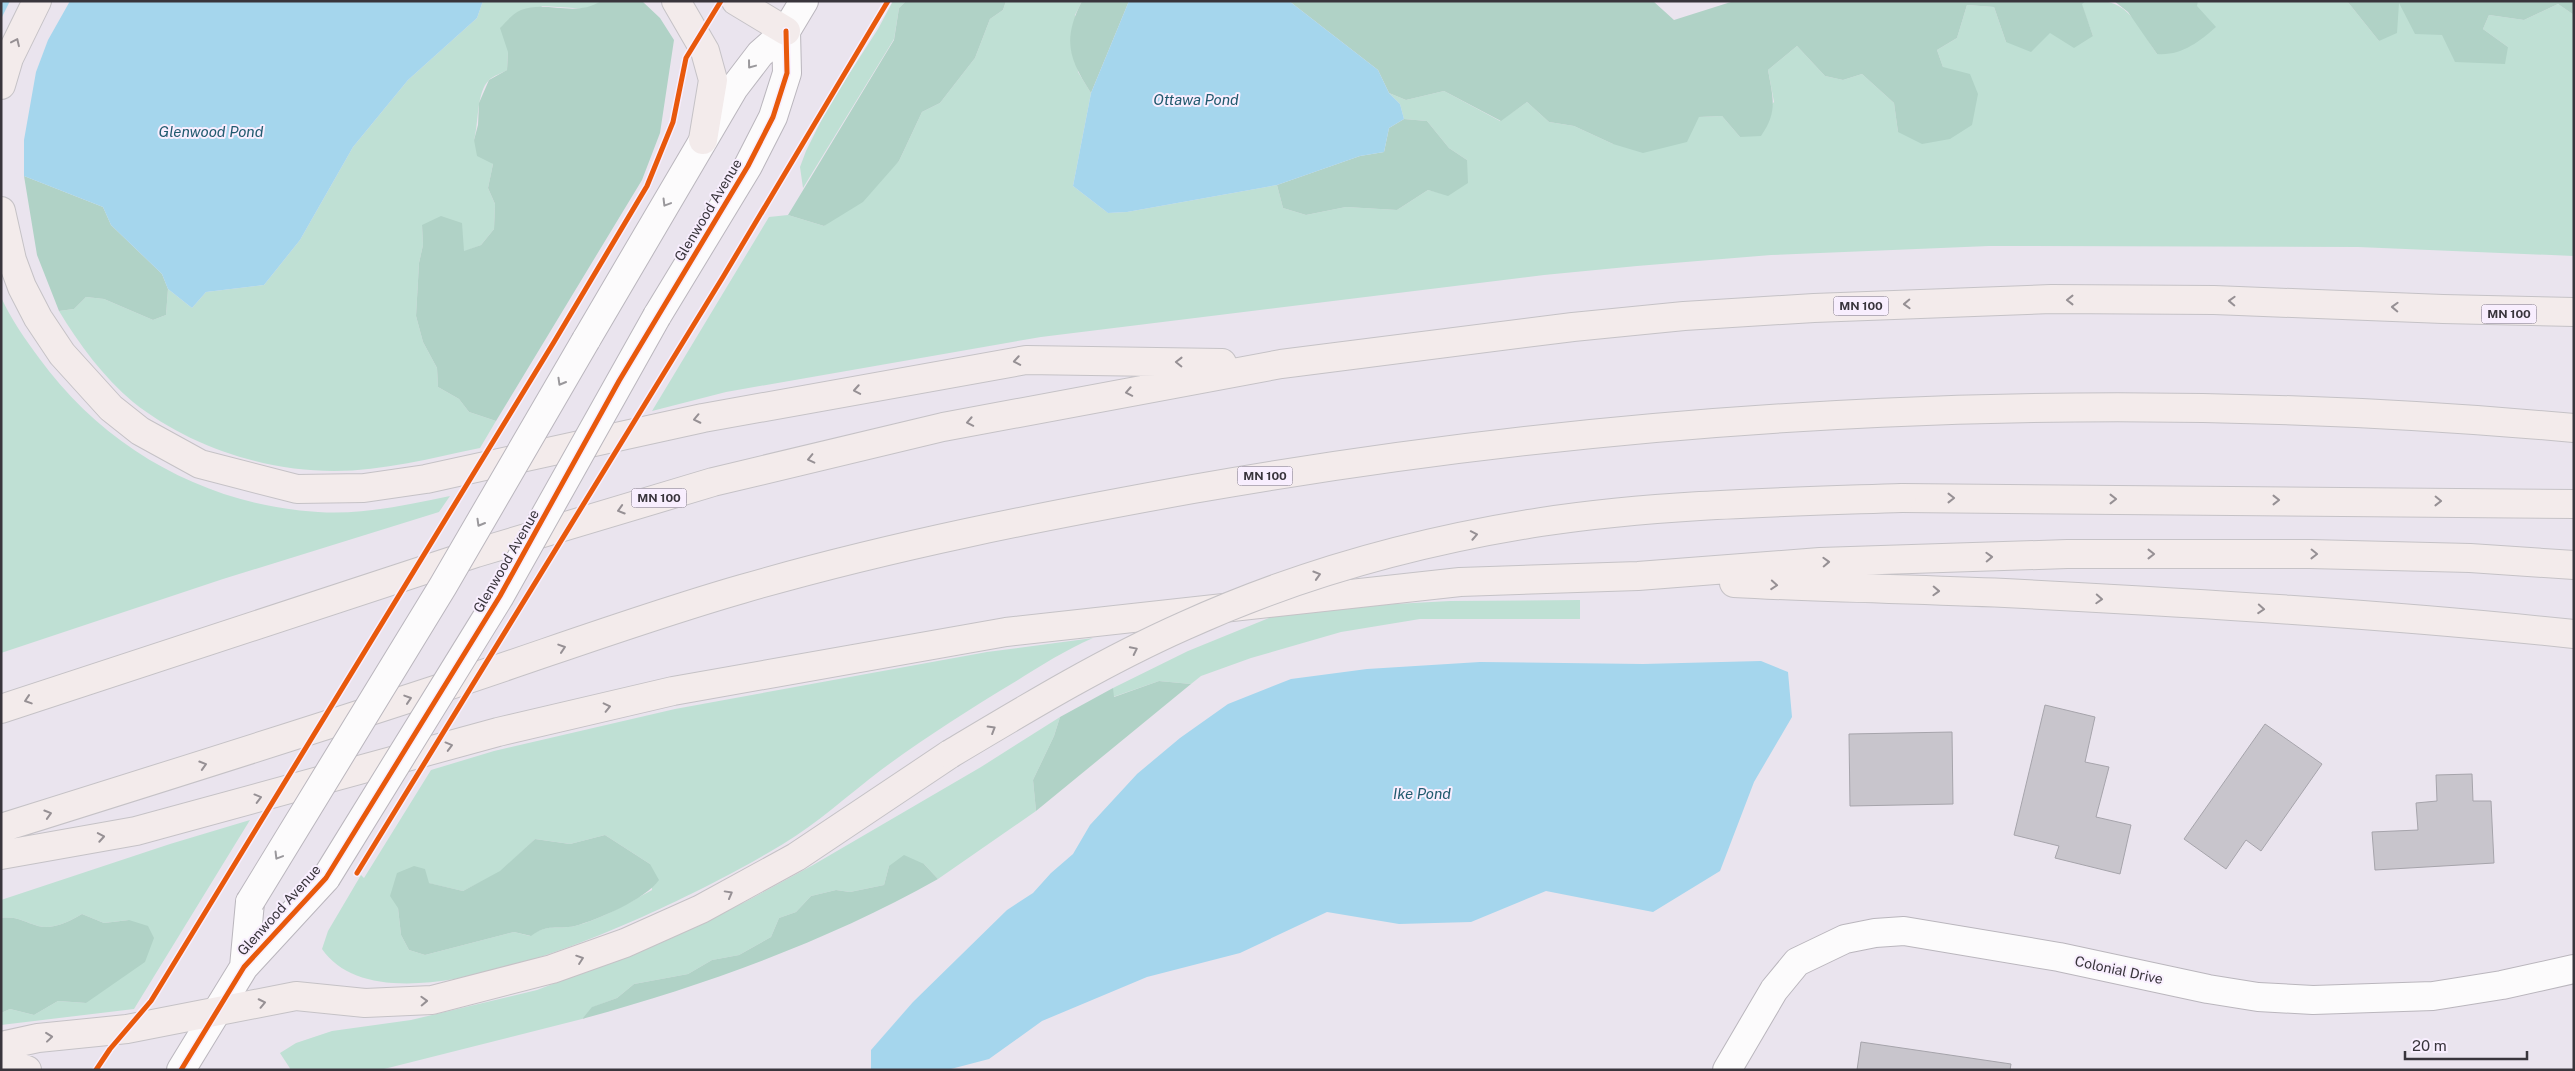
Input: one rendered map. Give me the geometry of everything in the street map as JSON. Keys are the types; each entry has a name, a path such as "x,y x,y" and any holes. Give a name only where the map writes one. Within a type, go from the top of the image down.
{"highway":[{"path":"1,85 8,58 37,1"},
{"path":"736,1 786,31"},
{"path":"681,10 705,51 713,80 704,140"},
{"path":"1,211 12,260 22,287 34,310 62,354 111,408 140,431 200,464 296,489 364,488 426,479 703,418 1026,360 1280,364"},
{"name":"MN 100","path":"1,709 476,553 713,482 943,427 1280,364 1601,324 1684,316 1814,308 2080,300 2214,300 2443,309 2574,319"},
{"path":"2443,309 2574,312"},
{"name":"MN 100","path":"1,828 270,745 743,589 911,546 1071,511 1379,458 1613,432 1749,421 2124,406 2314,410 2468,418 2574,428"},
{"path":"1,1046 38,1038 127,1028 214,1014 296,996 365,1003 432,1000 535,974 588,956 625,943 701,909 796,857 950,754 1096,669 1185,625 1310,577 1383,556 1541,522 1771,502 1902,498 2574,504"},
{"path":"1,855 136,831 498,732 673,691 1006,632 1460,582 1638,576 1820,562 2067,554 2310,554 2470,558 2574,565"},
{"path":"1638,576 1818,588 2002,593 2190,604 2472,623 2574,634"},
{"path":"1,1063 27,1070"}],"street":[{"name":"Glenwood Avenue","path":"244,967 250,902 443,586 744,74 760,54 786,31 804,1"},
{"name":"Glenwood Avenue","path":"182,1070 244,967 326,878 500,596 657,316 748,166 773,117 787,73 786,31"},
{"name":"Colonial Drive","path":"1727,1070 1774,990 1797,962 1845,939 1875,933 1904,931 2058,957 2208,989 2258,997 2313,1000 2433,996 2502,985 2574,969"}],"green space":[{"path":"483,1 601,1 590,9 542,6 508,52 507,70 489,80 482,92 474,140 493,164 488,188 495,204 494,229 481,245 463,252 422,225 423,245 419,263 416,316 423,342 437,368 438,387 459,399 469,412 496,421 480,448 371,469 334,471 281,466 254,461 202,443 155,418 122,393 93,360 59,311 74,309 86,297 104,299 153,320 166,315 168,289 192,308 206,292 264,285 300,240 353,147 408,80 477,18"},
{"path":"601,1 642,1 660,18 674,40 660,133 642,180 496,421 469,412 459,399 438,387 437,368 423,342 416,316 419,263 423,245 422,225 441,216 462,223 464,251 481,245 494,229 495,204 488,188 493,164 477,156 474,140 478,125 479,103 489,80 507,70 508,52 500,28 512,15 531,7 571,9 591,6"},
{"path":"893,1 906,1 899,8 894,39 803,188 800,167 806,151 829,105 878,29"},
{"path":"906,1 1006,1 1003,10 990,19 975,58 940,103 922,112 899,161 863,202 824,226 788,215 894,40 899,8"},
{"path":"1006,1 1082,1 1075,15 1078,72 1091,93 1073,186 1108,213 1127,212 1277,185 1283,208 1306,215 1346,207 1397,210 1428,190 1448,195 1467,160 1449,148 1427,121 1404,119 1400,104 1389,93 1406,100 1444,91 1500,121 1527,102 1549,122 1574,126 1613,144 1699,117 1722,116 1740,137 1774,102 1768,70 1797,46 1825,76 1843,80 1862,74 1894,103 1898,132 1943,67 1937,50 1957,38 1967,5 1994,7 2006,42 2050,32 2093,36 2081,3 2086,1 2110,2 2119,6 2134,19 2157,54 2198,1 2347,1 2379,41 2398,1 2442,35 2508,47 2483,29 2489,15 2524,20 2558,4 2574,15 2574,256 2358,247 1989,246 1771,255 1544,275 1041,337 726,392 652,411 769,217 788,215 824,226 899,161 922,112 940,103 975,58 990,19 1003,10"},
{"path":"1082,1 1129,1 1091,93 1073,59 1071,49 1072,27"},
{"path":"1289,1 1653,1 1674,20 1734,1 2086,1 2082,4 2093,36 2074,48 2050,33 2031,52 2006,42 1994,7 1967,5 1957,38 1937,50 1943,67 1970,74 1978,94 1972,125 1950,139 1922,144 1898,132 1894,103 1862,74 1843,80 1825,76 1797,46 1768,70 1773,104 1770,120 1761,136 1740,137 1722,116 1699,117 1687,142 1643,153 1613,144 1574,126 1549,122 1527,102 1501,121 1444,91 1406,100 1389,93 1378,70"},
{"path":"2114,1 2198,1 2197,6 2216,27 2189,47 2174,53 2157,54 2128,12"},
{"path":"2347,1 2574,1 2574,15 2558,4 2524,20 2489,15 2483,29 2508,47 2505,64 2455,62 2442,35 2415,34 2399,3 2397,33 2379,41"},
{"path":"1404,119 1427,121 1449,148 1467,160 1468,183 1448,196 1428,190 1397,210 1346,207 1306,215 1283,208 1277,185 1360,156 1384,152 1389,128"},
{"path":"24,176 103,207 111,225 162,274 168,289 166,315 153,320 104,299 86,297 74,309 59,311 37,255"},
{"path":"1,297 18,329 39,358 65,390 95,419 127,445 161,466 198,484 236,498 277,507 335,513 368,511 450,496 439,512 223,579 1,653"},
{"path":"1580,600 1580,619 1420,619 1341,632 1251,658 1201,676 1191,684 1159,681 1113,697 1113,688 1188,651 1279,614 1376,605 1450,601"},
{"path":"1093,638 1042,665 929,736 783,844 687,896 621,926 550,954 478,974 413,983 359,976 322,949 328,931 361,875 364,878 431,770 494,751 675,709 987,652","holes":["605,835 650,864 652,890 605,915 575,926 547,928 530,936 514,932 425,955 409,950 401,935 398,908 428,883 463,891 500,872 535,839 570,844"]},
{"path":"1159,681 1191,684 1036,811 1033,780 1054,736 1060,717 1113,688 1114,697"},
{"path":"1060,717 1054,736 1033,780 1036,811 938,879 924,864 889,866 884,885 850,892 836,890 811,896 796,912 779,918 771,937 739,955 712,960 688,974 634,984 617,998 593,1007 582,1019 380,1070 291,1070 280,1053 296,1043 332,1031 411,1020 537,990 647,948 745,902 813,865 981,767"},
{"path":"250,820 134,1009 1,1025 1,1013 10,1009 34,1015 58,1001 86,1003 129,920 104,923 82,914 61,924 44,927 16,919 1,918 1,900 170,844"},
{"path":"605,835 650,864 659,880 653,887 633,901 608,914 584,923 568,927 548,928 531,936 514,932 425,955 409,950 401,935 398,908 390,896 397,873 414,866 425,869 429,883 463,891 500,871 535,839 570,844"},
{"path":"904,855 924,864 938,879 852,923 764,960 674,992 582,1019 592,1007 617,998 634,984 688,974 712,960 739,955 771,937 779,918 796,912 811,896 836,890 850,892 884,885 889,866"},
{"path":"82,914 104,923 129,920 148,926 154,938 145,962 86,1003 58,1001 34,1015 10,1009 1,1013 1,918 16,919 38,926 50,927 67,922"}],"water":[{"name":"Glenwood Pond","path":"1,1 483,1 477,18 408,80 353,147 300,240 264,285 206,292 192,308 168,289 162,274 111,225 103,207 24,176 1,161"},
{"name":"Ottawa Pond","path":"1129,1 1289,1 1378,70 1389,93 1400,104 1404,119 1389,128 1384,152 1360,156 1277,185 1127,212 1108,213 1073,186 1091,93"},
{"name":"Ike Pond","path":"1761,661 1788,672 1792,717 1754,782 1720,871 1653,912 1546,891 1471,922 1399,924 1327,912 1240,953 1147,977 1042,1021 989,1059 947,1070 871,1070 871,1050 913,1002 1007,910 1033,893 1051,873 1073,854 1090,825 1137,774 1180,738 1228,704 1291,679 1367,669 1480,662 1643,664"}],"pier":[{"path":"10,1 70,1 48,40 36,72 24,140 24,179 1,164 1,19"}],"building":[{"path":"2045,705 2095,717 2085,762 2109,767 2096,817 2131,825 2120,874 2055,858 2059,846 2014,835"},
{"path":"2265,724 2322,764 2261,851 2246,840 2226,869 2184,839"},
{"path":"1952,732 1953,804 1850,806 1849,734"},
{"path":"2472,774 2473,801 2491,801 2494,863 2375,870 2372,832 2418,830 2416,803 2437,801 2436,775"},
{"path":"1861,1042 2011,1064 2010,1070 1857,1070"}],"cycle path":[{"path":"96,1070 110,1049 151,1001 554,342 647,186 673,122 686,58 721,1"},
{"path":"357,873 723,277 888,1"},
{"path":"181,1070 244,967 326,878 500,596 619,381 748,166 773,117 787,73 786,31"}]}
